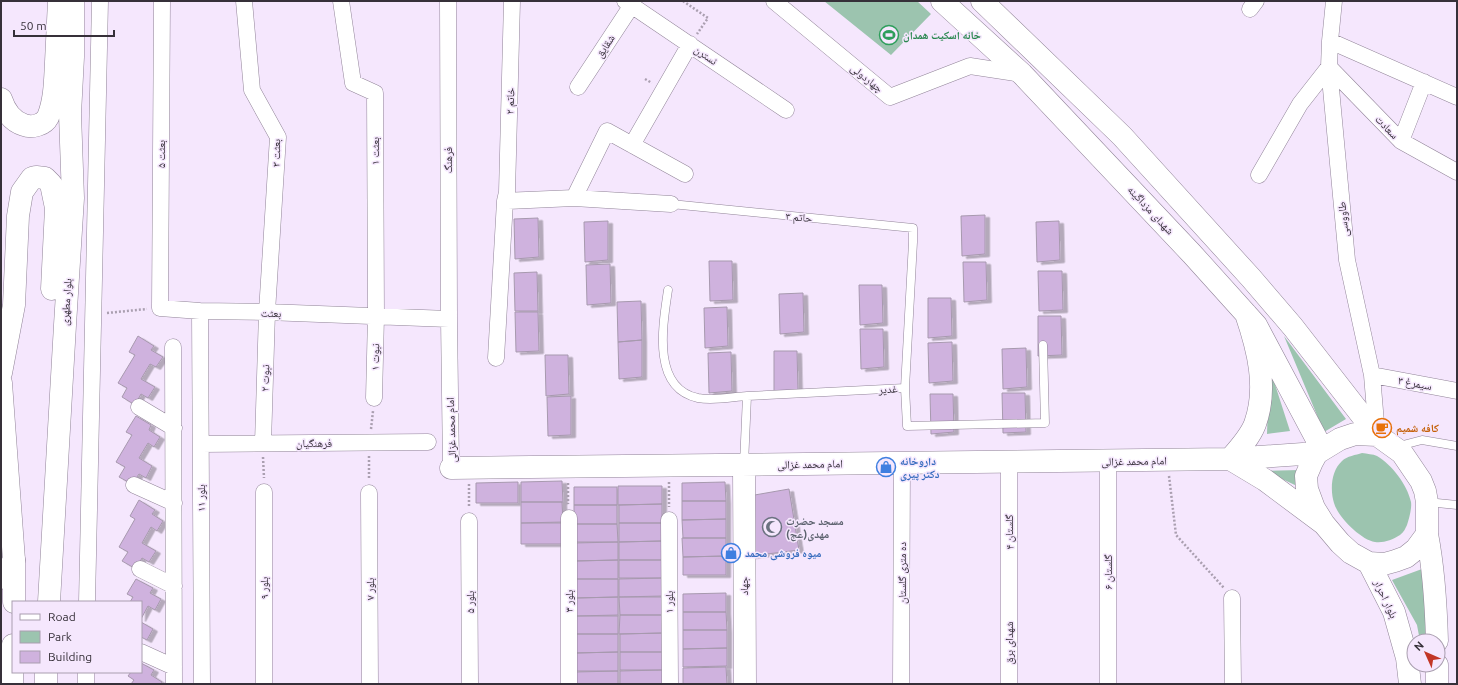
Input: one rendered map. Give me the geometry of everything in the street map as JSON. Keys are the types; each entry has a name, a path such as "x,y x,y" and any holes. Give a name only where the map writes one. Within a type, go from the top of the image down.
{"main road":[{"path":"1,99 7,114 13,120 24,126 34,126 40,124 47,118 54,96 59,1"},
{"name":"بلوار مطهری","path":"49,601 74,198 70,114 73,56 73,1"},
{"name":"شهدای مزداگینه","path":"942,1 1022,74 1192,254 1256,325 1267,343 1320,451"},
{"path":"982,1 1122,136 1246,272 1386,441 1410,464 1421,481 1427,502 1427,534 1432,561 1437,633"},
{"path":"1,373 14,305 18,216 22,192 32,178 36,177 45,178 51,184 56,208 50,320 63,361"},
{"path":"1246,314 1256,342 1262,384 1261,396 1255,424 1242,445 1230,459 1265,480 1324,524"},
{"path":"1,383 14,560 14,601"},
{"path":"1386,441 1355,434 1340,439 1320,451 1312,462 1306,476 1307,489 1314,508 1324,524 1340,543 1351,553 1369,563 1384,564 1406,557 1416,549 1427,534"},
{"name":"امام محمد غزالی","path":"460,468 1230,459 1320,451"},
{"name":"جهاد","path":"744,465 745,684"},
{"path":"1,578 6,574 14,560"},
{"name":"بلوار احرار","path":"1369,563 1394,612 1407,658 1410,684"},
{"path":"12,673 12,684"},
{"path":"46,673 46,684"},
{"path":"1437,673 1437,684"}],"street":[{"path":"88,601 100,1"},
{"name":"بعثت ۵","path":"160,308 162,1"},
{"name":"بعثت ۳","path":"244,1 252,90 278,137 267,312"},
{"name":"بعثت ۱","path":"341,1 353,83 375,93 376,316"},
{"name":"فرهنگ","path":"448,1 449,319"},
{"name":"خاتم ۲","path":"496,358 507,184 512,1"},
{"name":"چهاردولی","path":"774,1 890,97 970,66 1022,74"},
{"name":"طاووسی","path":"1334,1 1329,67 1347,260 1386,441"},
{"name":"نسترن","path":"628,3 786,110"},
{"name":"شقایق","path":"578,87 628,3"},
{"path":"1330,41 1457,97"},
{"path":"632,145 690,44"},
{"path":"73,56 100,53"},
{"path":"1259,175 1300,104 1329,67"},
{"name":"سعادت","path":"1329,67 1401,141 1457,172"},
{"path":"1401,141 1424,82"},
{"path":"574,198 607,131 685,174"},
{"path":"505,201 574,198 671,204"},
{"name":"بعثت","path":"160,308 200,311 449,319"},
{"name":"بلور ۱۱","path":"200,311 202,684"},
{"name":"نبوت ۲","path":"263,443 267,312"},
{"name":"نبوت ۱","path":"374,398 376,316"},
{"name":"امام محمد غزالی","path":"449,319 460,468"},
{"path":"173,347 174,684"},
{"name":"سیمرغ ۳","path":"1372,375 1457,391"},
{"path":"139,407 174,428"},
{"name":"فرهنگیان","path":"201,444 428,442"},
{"name":"گلستان ۶","path":"1108,461 1108,684"},
{"name":"گلستان ۴","path":"1009,462 1009,602"},
{"name":"ده متری گلستان","path":"901,684 902,463"},
{"path":"134,485 174,503"},
{"name":"بلور ۹","path":"264,492 264,684"},
{"name":"بلور ۷","path":"369,493 370,684"},
{"name":"بلور ۳","path":"568,518 569,684"},
{"name":"بلور ۱","path":"669,520 670,684"},
{"name":"بلور ۵","path":"469,521 470,684"},
{"path":"140,570 174,586"},
{"path":"1232,598 1233,684"},
{"name":"شهدای برق","path":"1009,602 1009,684"},
{"path":"142,652 174,668"},
{"path":"86,673 86,684"}],"lane":[{"name":"حاتم ۳","path":"671,204 913,228 914,242"},
{"name":"غدیر","path":"668,290 662,334 667,373 679,389 698,398 714,399 905,388 914,242"},
{"path":"905,388 908,426 1045,423 1043,345"},
{"path":"744,465 747,396"},
{"path":"1386,441 1422,440 1457,446"},
{"path":"1427,502 1457,504"}],"path":[{"path":"683,1 708,18 690,44"},
{"path":"94,314 160,308"},
{"path":"263,443 264,492"},
{"path":"1168,460 1176,535 1232,598"},
{"path":"669,465 669,520"},
{"path":"568,466 568,518"},
{"path":"460,468 469,521"}],"green space":[{"name":"خانه اسكيت همدان","path":"824,1 917,1 931,14 891,55"},
{"path":"1284,336 1346,419 1324,432"},
{"path":"1269,366 1290,431 1267,434"},
{"path":"1362,453 1377,456 1388,464 1398,476 1409,495 1411,507 1407,525 1400,535 1388,541 1375,542 1363,537 1345,521 1336,509 1334,503 1332,481 1338,465 1344,459"},
{"path":"1300,470 1297,486 1265,471"},
{"path":"1422,569 1428,633 1418,633 1417,625 1392,580"}],"building":[{"path":"985,215 985,254 962,256 961,216"},
{"path":"538,218 539,257 515,259 514,219"},
{"path":"608,221 608,260 585,262 584,222"},
{"path":"1059,221 1060,260 1037,262 1036,222"},
{"path":"709,261 732,261 733,300 710,301"},
{"path":"963,262 986,262 987,300 964,302"},
{"path":"610,264 611,303 587,305 586,265"},
{"path":"1038,271 1062,271 1063,310 1039,311"},
{"path":"537,272 538,311 515,311 514,273"},
{"path":"859,285 882,285 883,323 860,325"},
{"path":"803,293 804,332 780,334 779,294"},
{"path":"928,298 951,298 952,336 928,338"},
{"path":"641,301 642,340 618,342 617,302"},
{"path":"727,307 728,346 705,348 704,308"},
{"path":"515,312 538,312 539,351 516,352"},
{"path":"1038,316 1061,316 1062,355 1038,356"},
{"path":"860,329 883,329 884,367 861,369"},
{"path":"138,336 154,346 151,350 163,357 156,367 150,364 141,379 155,387 148,398 141,394 135,405 122,397 127,388 118,383 135,355 129,352"},
{"path":"642,340 642,377 619,379 618,342"},
{"path":"952,342 953,381 929,383 928,343"},
{"path":"1026,348 1027,387 1003,389 1002,349"},
{"path":"774,351 797,351 798,390 774,391"},
{"path":"731,352 732,391 709,393 708,353"},
{"path":"545,355 568,355 569,394 546,396"},
{"path":"1002,393 1025,393 1026,432 1003,433"},
{"path":"930,394 953,394 954,432 931,434"},
{"path":"571,396 571,435 548,436 547,397"},
{"path":"136,416 151,425 149,430 160,437 154,447 148,443 139,458 152,466 146,478 139,474 132,484 119,477 125,467 116,462 132,435 126,432"},
{"path":"562,481 563,502 521,502 521,482"},
{"path":"518,482 518,503 476,503 476,483"},
{"path":"725,482 726,501 682,501 682,483"},
{"path":"618,486 662,486 662,504 618,505"},
{"path":"574,487 617,487 617,505 574,505"},
{"path":"789,489 799,550 751,556 749,496"},
{"path":"139,500 155,510 152,514 163,521 157,531 151,527 142,543 156,551 149,562 142,558 136,569 122,561 128,552 119,547 135,519 130,516"},
{"path":"682,501 726,501 726,519 682,520"},
{"path":"521,502 562,502 563,522 521,523"},
{"path":"662,504 662,523 619,523 619,505"},
{"path":"574,505 617,505 617,524 574,524"},
{"path":"726,519 726,538 683,538 682,520"},
{"path":"521,523 562,523 563,544 521,544"},
{"path":"619,523 662,523 662,541 619,542"},
{"path":"574,524 617,524 618,542 574,542"},
{"path":"682,538 726,538 726,556 683,557"},
{"path":"662,541 662,560 619,560 619,542"},
{"path":"618,542 618,560 574,561 574,543"},
{"path":"726,556 726,575 683,575 683,557"},
{"path":"618,560 618,579 574,579 574,561"},
{"path":"619,560 662,560 662,578 619,578"},
{"path":"663,578 663,596 619,597 619,579"},
{"path":"136,579 153,588 150,593 161,599 155,610 148,606 142,617 142,601 131,601 133,597 127,594"},
{"path":"575,579 618,579 618,597 575,598"},
{"path":"726,593 726,612 683,612 683,594"},
{"path":"618,597 618,615 575,616 575,598"},
{"path":"619,597 663,597 663,615 620,615"},
{"path":"683,612 726,612 727,630 683,630"},
{"path":"620,615 663,615 663,633 619,634"},
{"path":"575,616 618,616 618,634 575,634"},
{"path":"142,623 153,629 147,640 142,638"},
{"path":"683,630 727,630 727,648 683,649"},
{"path":"663,633 663,652 620,652 620,634"},
{"path":"575,634 618,634 618,652 575,653"},
{"path":"727,648 727,666 683,667 683,649"},
{"path":"618,652 618,671 575,671 575,653"},
{"path":"620,652 663,652 663,670 620,670"},
{"path":"142,664 154,670 151,675 162,682 161,684 131,684 134,680 128,676 130,673 142,673"},
{"path":"726,667 727,684 683,684 683,668"},
{"path":"663,670 663,684 620,684 620,671"},
{"path":"618,671 618,684 575,684 575,672"}],"place":[{"name":"خانه اسكيت همدان","path":"889,35"},
{"name":"کافه شمیم","path":"1382,428"},
{"name":"داروخانه دکتر پیری","path":"886,467"},
{"name":"مسجد حضرت مهدی(عج)","path":"772,527"},
{"name":"میوه فروشی محمد","path":"731,553"}]}
